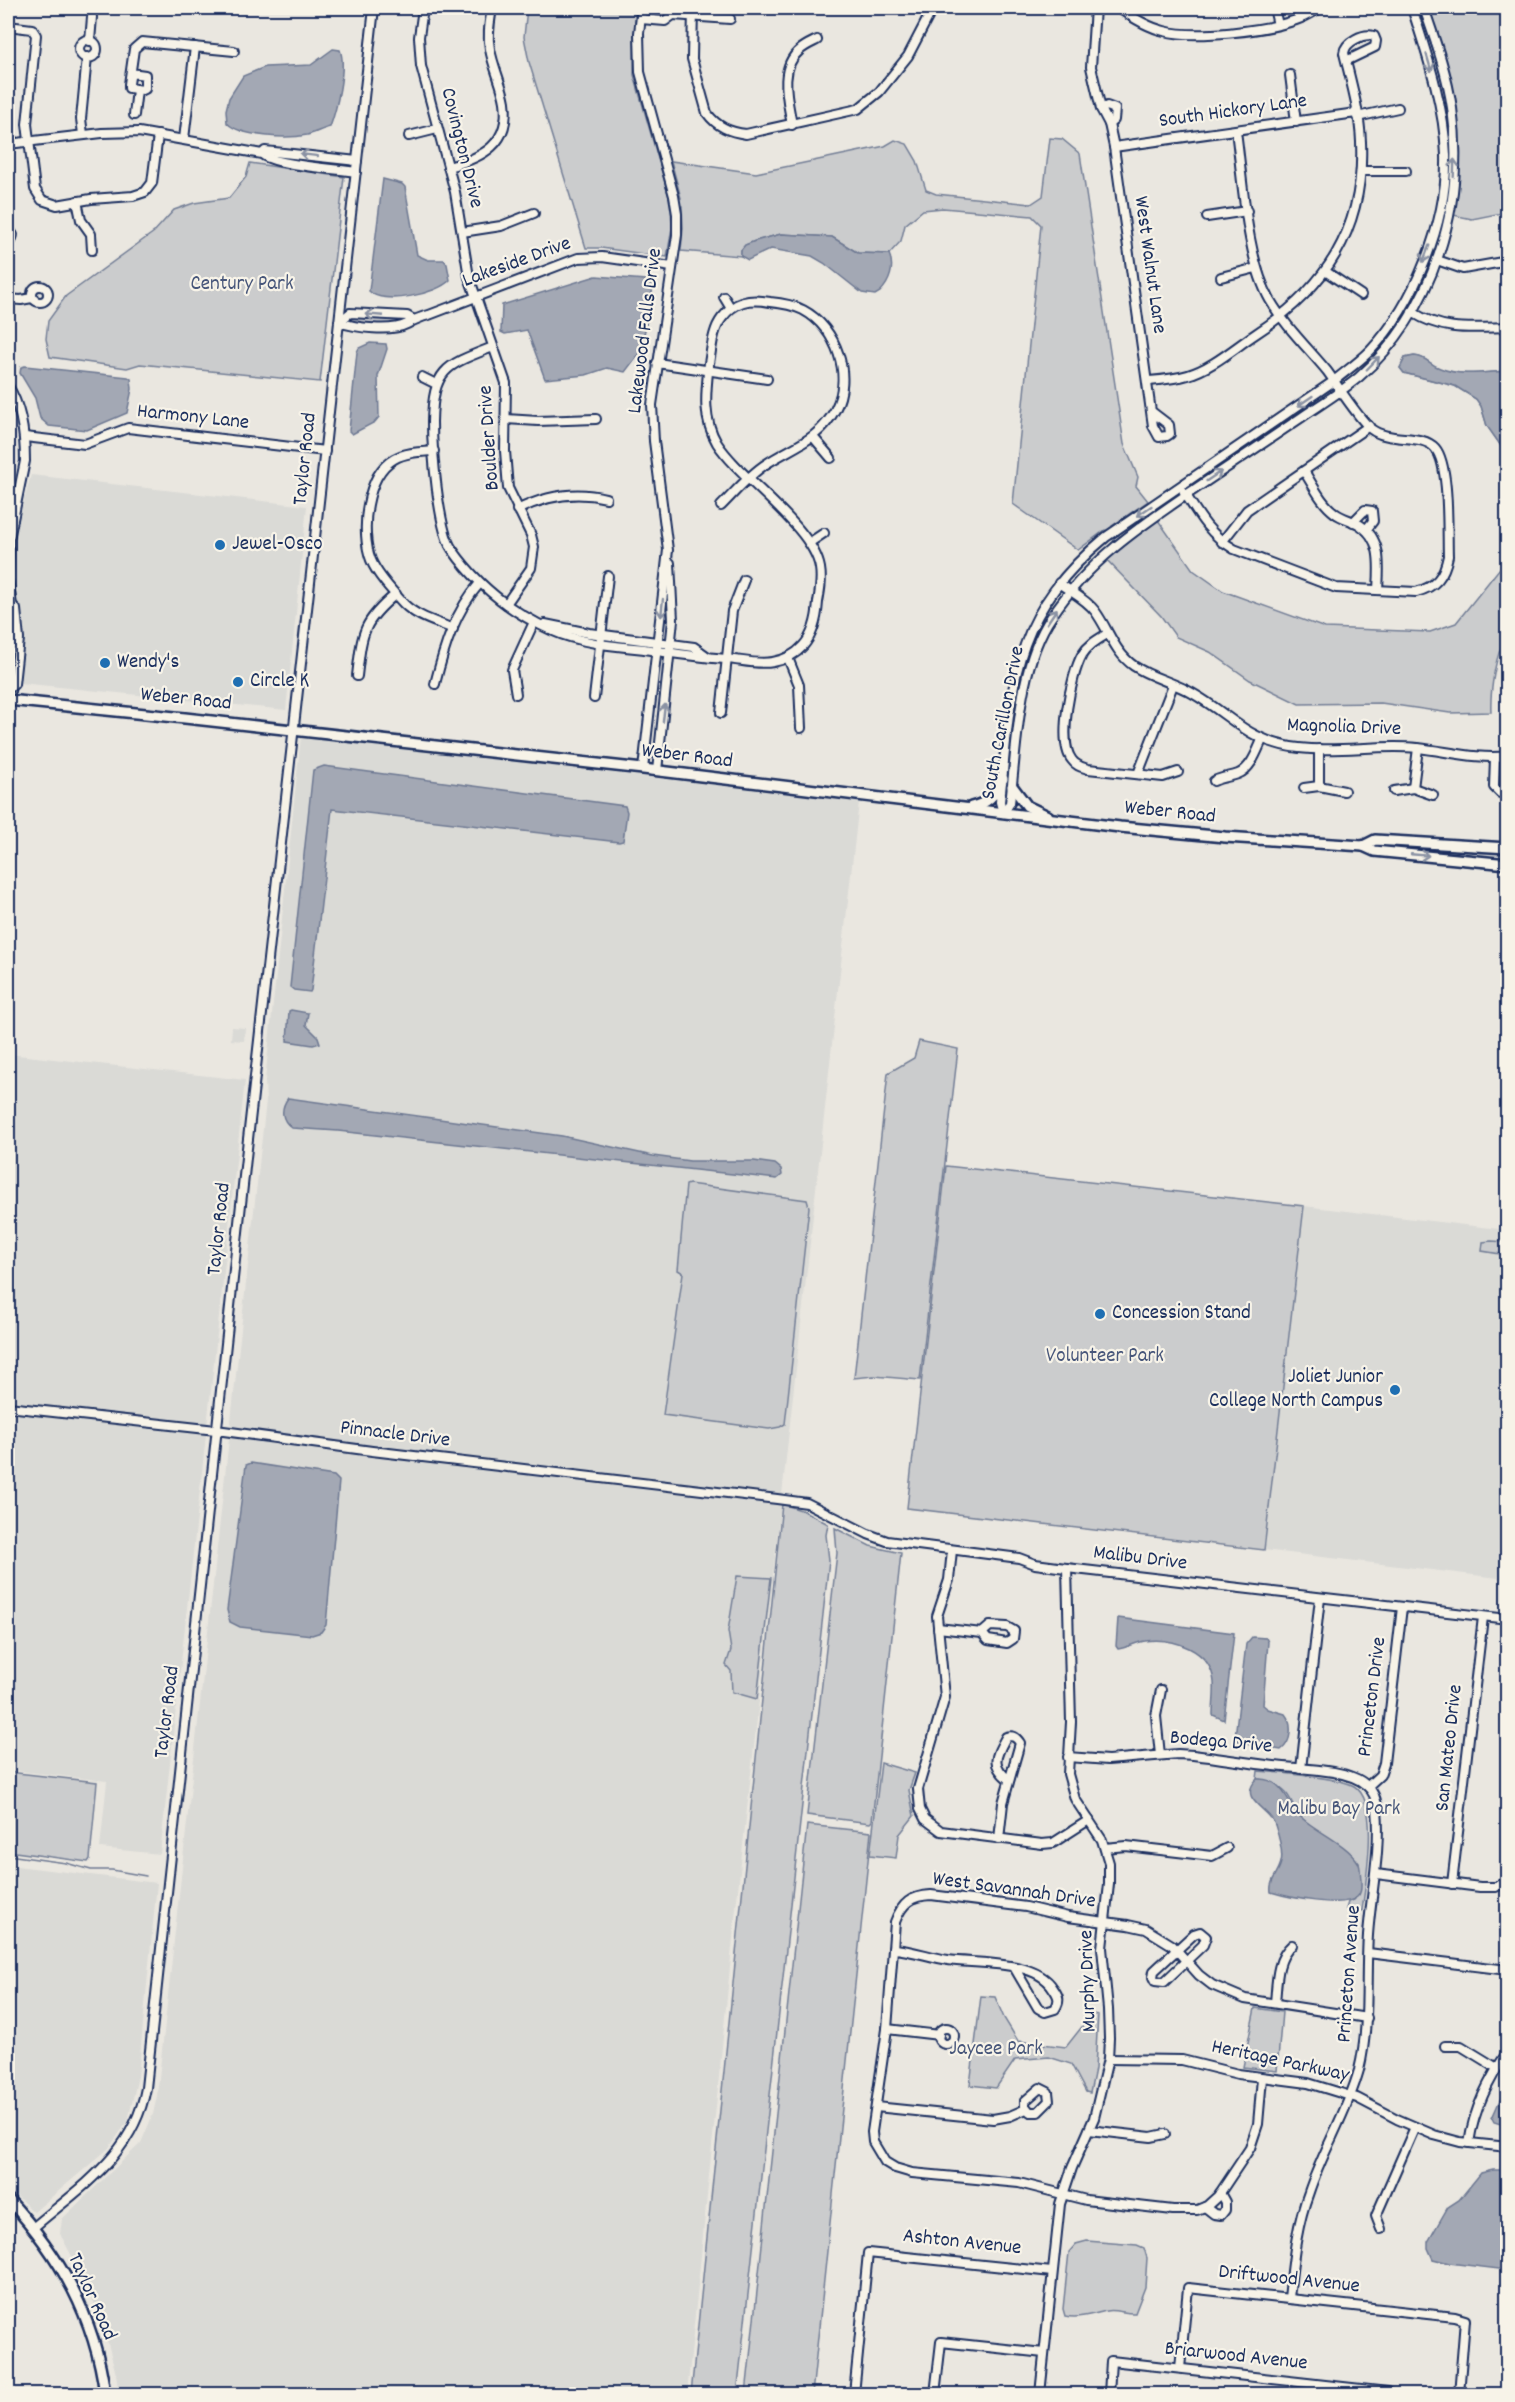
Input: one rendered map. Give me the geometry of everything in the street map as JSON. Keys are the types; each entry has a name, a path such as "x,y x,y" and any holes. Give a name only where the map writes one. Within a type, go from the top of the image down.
{"main road":[{"name":"Weber Road","path":"8,700 643,769 1053,819 1225,837 1363,846 1374,851 1508,864"},
{"path":"965,809 984,804 991,799 1003,779"},
{"path":"1012,786 1027,806 1053,819"},
{"name":"Weber Road","path":"1363,846 1375,840 1508,848"},
{"path":"8,2199 34,2227"},
{"name":"Taylor Road","path":"34,2227 67,2276 88,2325 105,2394"}],"street":[{"name":"Taylor Road","path":"34,2227 109,2162 126,2141 136,2123 144,2098 374,8"},
{"name":"Covington Drive","path":"423,8 420,55 437,129 455,192 469,277 476,297"},
{"path":"448,167 474,160 490,150 500,137 505,122 505,102 490,48 492,8"},
{"name":"Lakewood Falls Drive","path":"642,8 640,72 674,195 677,214 677,235 653,394 652,427 668,550 643,769"},
{"path":"648,8 666,10 673,15"},
{"path":"693,12 692,59 707,113 712,121 733,132 746,134 858,109 871,100 914,47 933,8"},
{"name":"West Walnut Lane","path":"1095,8 1091,67 1101,109 1109,124 1114,147 1152,412"},
{"path":"1119,8 1148,26 1183,35 1200,36 1278,25 1301,18 1320,8"},
{"path":"1274,8 1278,25"},
{"name":"South Carillon Drive","path":"1003,813 1000,802 1012,693 1018,660 1031,625 1059,584 1086,553 1106,537 1334,381 1369,352 1394,320 1425,257 1443,200 1446,154 1443,124 1435,86 1412,8"},
{"name":"South Carillon Drive","path":"1003,813 1010,803 1023,698 1030,667 1039,640 1051,616 1103,556 1186,495 1359,377 1379,356 1412,312 1437,260 1444,239 1452,202 1455,146 1452,108 1446,80 1424,8"},
{"path":"641,19 665,21 673,15 693,12 730,20"},
{"path":"83,134 81,119 87,57 96,56 97,44 90,41 92,17"},
{"path":"8,26 32,29 36,35 27,124 37,196 57,205 117,196 133,196 145,192 152,183 158,135"},
{"path":"792,124 786,94 788,70 798,51 817,40"},
{"path":"131,73 146,76 145,89 129,88 134,49 142,42 234,51"},
{"path":"184,139 195,47"},
{"path":"1148,381 1188,375 1204,369 1282,317 1309,292 1325,271 1346,234 1353,212 1360,171 1361,140 1346,61"},
{"path":"1290,75 1296,122"},
{"path":"134,116 137,90"},
{"name":"West Walnut Lane","path":"1101,109 1107,106 1115,110 1114,120 1109,124"},
{"name":"South Hickory Lane","path":"1114,147 1398,108"},
{"path":"409,136 437,129"},
{"path":"1180,486 1205,527 1222,542 1234,549 1336,588 1416,592 1428,589 1443,574 1448,556 1444,466 1436,448 1429,443 1383,435 1369,426 1282,317 1264,289 1256,267 1236,131"},
{"path":"8,144 83,134 122,132 184,139 262,154 265,158 356,172"},
{"path":"262,154 265,151 357,161"},
{"path":"1360,171 1406,171"},
{"path":"77,201 81,220 91,234 92,250"},
{"path":"1207,217 1247,211"},
{"path":"462,232 501,226 534,213"},
{"path":"8,228 13,235 8,243"},
{"name":"Lakeside Drive","path":"339,322 347,325 383,328 400,326 412,319 578,258 602,257 672,267"},
{"path":"1437,260 1463,269 1508,261"},
{"path":"1221,277 1256,267"},
{"path":"1325,271 1361,295"},
{"name":"Boulder Drive","path":"476,297 506,383 506,479 510,495 533,541 534,557 528,573 506,604"},
{"path":"724,297 730,307"},
{"path":"8,299 32,298"},
{"path":"493,347 455,362 444,372 436,384 432,422 443,532 452,549 480,583 506,604 536,623 565,636 600,644 762,663 788,658 810,637 816,620 820,571 809,543 750,477 718,443 710,428 705,396 717,325 730,307 755,300 789,305 802,310 828,332 836,347 842,365 840,398 834,412 814,438 777,458 750,477 722,506"},
{"path":"1412,312 1431,323 1447,327 1508,327"},
{"name":"Lakeside Drive","path":"339,322 350,313 407,316 412,319"},
{"path":"657,363 767,379"},
{"path":"422,377 436,384"},
{"path":"8,386 15,398 25,437 25,461 8,546 8,579 12,604 8,648"},
{"path":"506,419 538,422 596,419"},
{"path":"1222,542 1247,510 1369,426"},
{"name":"Harmony Lane","path":"25,437 85,444 128,428 325,450"},
{"path":"814,438 831,458"},
{"path":"434,451 406,454 383,467 372,485 366,532 368,551 374,566 411,609 453,628"},
{"path":"1304,471 1325,504 1343,519 1366,530 1373,539 1379,555 1378,590"},
{"path":"517,510 546,498 591,494 606,498"},
{"path":"1353,522 1361,512 1372,511 1373,521 1366,530"},
{"path":"809,543 825,533"},
{"path":"657,771 671,643 673,596 668,550"},
{"path":"594,698 608,576"},
{"path":"721,713 732,611 744,580"},
{"path":"435,684 443,653 453,628 465,602 480,583"},
{"name":"Magnolia Drive","path":"1059,584 1095,612 1119,652 1133,665 1190,691 1247,732 1262,740 1300,748 1387,746 1496,757 1508,756"},
{"path":"357,676 361,642 366,626 374,613 396,594"},
{"path":"8,690 14,684 19,639 16,609 12,604"},
{"path":"536,623 694,647 709,658"},
{"path":"516,694 512,670 536,623"},
{"path":"1107,634 1092,643 1081,657 1070,697 1065,744 1072,761 1079,766 1163,777 1178,772"},
{"path":"788,658 799,685 801,728"},
{"path":"1138,774 1173,685"},
{"path":"1214,781 1245,770 1262,740"},
{"path":"1413,788 1418,748"},
{"path":"1319,749 1319,786"},
{"path":"1496,757 1494,787 1500,793 1508,791"},
{"path":"1304,788 1319,786 1344,791"},
{"path":"1394,791 1413,788 1433,795"},
{"name":"Pinnacle Drive","path":"8,1407 216,1430 777,1499"},
{"name":"Malibu Drive","path":"777,1499 807,1503 850,1526 887,1542 1018,1558 1042,1566 1508,1619"},
{"path":"952,1550 949,1580 937,1616 945,1697 920,1779 918,1789 920,1809 925,1818 941,1831 1042,1844 1053,1843 1089,1821"},
{"name":"Murphy Drive","path":"1043,2394 1044,2353 1052,2272 1063,2193 1089,2130 1107,2059 1108,2009 1102,1948 1110,1876 1105,1848 1078,1805 1071,1787 1068,1757 1071,1716 1067,1568"},
{"path":"1301,1769 1320,1598"},
{"name":"Princeton Drive","path":"1368,1786 1380,1775 1384,1763 1402,1607"},
{"name":"San Mateo Drive","path":"1452,1884 1483,1617"},
{"path":"938,1628 982,1633"},
{"path":"1160,1755 1156,1716 1161,1690"},
{"path":"999,1839 1008,1779 1020,1743 1017,1738 1010,1736 1006,1737 1002,1744 996,1762 999,1771 1008,1779"},
{"name":"Bodega Drive","path":"1068,1757 1108,1760 1160,1755 1193,1755 1351,1776 1368,1786"},
{"name":"Princeton Avenue","path":"1289,2298 1295,2246 1303,2209 1313,2180 1350,2096 1362,2056 1367,2018 1368,1953 1376,1874 1377,1805 1368,1786"},
{"path":"1105,1848 1126,1846 1212,1856 1227,1848"},
{"path":"1376,1874 1496,1887 1508,1881"},
{"name":"West Savannah Drive","path":"1220,2193 1225,2202 1225,2210 1221,2215 1214,2214 1205,2207 1191,2211 1173,2210 1086,2200 1019,2182 912,2173 885,2162 873,2142 872,2132 887,2029 895,1922 900,1909 909,1900 931,1895 1026,1907 1068,1917 1146,1929 1165,1939 1198,1974 1226,1992 1245,1998 1367,2018"},
{"path":"1200,1932 1204,1934 1203,1945 1187,1962 1164,1982 1155,1982 1154,1971 1176,1949 1194,1934 1200,1932"},
{"path":"1275,2003 1280,1960 1292,1945"},
{"path":"893,1948 945,1959 1014,1967 1038,1973 1050,1982 1059,1998 1055,2009 1048,2012 1038,2008 1014,1967"},
{"path":"1368,1953 1508,1970"},
{"path":"887,2029 939,2035"},
{"path":"1445,2046 1461,2046 1497,2068"},
{"path":"1468,2143 1475,2112 1508,2051"},
{"name":"Heritage Parkway","path":"1107,2059 1182,2060 1238,2074 1308,2083 1350,2096 1444,2138 1508,2147"},
{"path":"1205,2207 1220,2193 1238,2169 1253,2140 1259,2115 1262,2078"},
{"path":"876,2107 993,2119 1010,2116 1026,2109"},
{"path":"1381,2229 1376,2216 1415,2127"},
{"path":"1089,2130 1151,2137 1165,2134"},
{"name":"Ashton Avenue","path":"854,2394 868,2253 1052,2272"},
{"name":"Driftwood Avenue","path":"1180,2368 1188,2288 1465,2320 1466,2331 1459,2394"},
{"path":"935,2394 941,2342 1044,2353"},
{"name":"Briarwood Avenue","path":"1109,2394 1111,2361 1388,2392 1388,2394"}],"shaded area":[{"path":"333,49 340,50 342,67 338,100 330,127 307,135 277,137 253,134 234,128 227,123 226,110 229,98 243,76 265,67 311,65"},
{"path":"383,179 405,187 417,255 428,260 444,260 447,264 450,280 434,290 397,298 386,298 369,291"},
{"path":"781,234 832,237 858,253 889,254 892,264 889,279 884,288 875,295 862,293 812,256 771,249 748,260 741,256 741,250 745,245"},
{"path":"596,276 652,282 641,351 625,372 607,368 586,375 545,379 527,330 505,334 501,332 502,305"},
{"path":"370,343 386,344 387,349 378,376 379,417 375,422 352,434 349,431 357,352 359,348"},
{"path":"1414,356 1448,371 1474,373 1507,371 1507,586 1504,576 1506,453 1487,426 1481,406 1476,399 1455,386 1404,373 1400,368 1405,358"},
{"path":"21,367 128,377 131,379 132,389 127,413 87,430 49,426 40,418 35,398 20,373"},
{"path":"31,475 307,506 286,710 20,683 8,688 8,557"},
{"path":"301,736 859,802 736,1908 687,2394 119,2394 102,2321 83,2277 60,2234 62,2219 141,2143 153,2114 157,2096 266,1101 265,1081"},
{"path":"324,766 625,806 627,812 623,841 332,809 311,990 310,992 294,990 290,987 313,770"},
{"path":"289,1011 308,1013 306,1025 318,1037 320,1043 313,1045 287,1041"},
{"path":"232,1027 245,1028 244,1041 231,1040"},
{"path":"8,1054 245,1080 160,1854 100,1848 107,1781 8,1770"},
{"path":"288,1098 562,1136 653,1156 690,1161 754,1161 775,1164 781,1169 782,1175 777,1179 338,1131 292,1128 283,1114"},
{"name":"Joliet Junior College North Campus","path":"1304,1206 1507,1230 1507,1579 1264,1550"},
{"path":"251,1463 334,1476 339,1481 326,1625 321,1632 312,1635 240,1627 230,1622 227,1610 246,1465"},
{"path":"1118,1618 1234,1633 1224,1720 1213,1715 1214,1682 1206,1662 1198,1654 1178,1644 1156,1640 1118,1649 1116,1646"},
{"path":"1252,1637 1266,1638 1268,1642 1263,1705 1268,1709 1285,1714 1288,1718 1289,1738 1281,1750 1241,1743 1235,1737 1246,1644"},
{"path":"1257,1779 1273,1782 1303,1819 1340,1844 1353,1856 1360,1870 1361,1889 1357,1897 1340,1902 1328,1902 1271,1892 1271,1884 1282,1858 1281,1848 1272,1819 1252,1799 1250,1793"},
{"path":"8,1865 157,1883 138,2076 128,2121 108,2149 34,2212 8,2188"},
{"path":"1507,2084 1507,2126 1494,2122 1492,2118"},
{"path":"1507,2170 1507,2270 1433,2259 1428,2242 1448,2207 1459,2200 1481,2173"}],"green space":[{"path":"527,8 635,8 634,75 669,197 681,198 671,161 756,173 885,146 895,140 907,144 917,161 926,190 936,194 1031,204 1043,196 1050,138 1062,139 1080,154 1124,444 1138,477 1136,486 1148,501 1112,526 1124,543 1158,520 1193,570 1223,591 1325,628 1430,632 1456,623 1504,563 1506,453 1487,426 1481,406 1476,399 1455,386 1404,373 1400,368 1405,358 1417,356 1435,367 1457,373 1507,371 1508,637 1503,643 1497,661 1491,694 1491,712 1450,713 1381,703 1299,704 1250,680 1210,652 1176,637 1161,616 1105,558 1119,547 1105,530 1078,550 1013,504 1041,225 1032,216 943,208 923,210 905,225 901,241 889,254 858,253 832,237 781,234 745,245 741,250 741,256 681,251 682,206 671,207 672,228 667,257 586,248 529,62 524,37"},
{"path":"1428,8 1507,8 1507,212 1472,219 1453,215 1458,155 1447,70"},
{"path":"264,154 346,162 347,164 346,167 303,162"},
{"name":"Century Park","path":"250,163 344,177 320,382 140,364 127,368 50,357 46,339 48,321 66,296 154,232 174,210 194,203 229,198 246,177"},
{"path":"353,316 405,319 406,321 370,326 350,321"},
{"path":"919,1041 958,1049 920,1380 874,1376 854,1378 888,1073 914,1058"},
{"name":"Volunteer Park","path":"946,1166 1304,1206 1264,1550 907,1508"},
{"path":"686,1185 807,1200 809,1207 785,1424 780,1427 769,1429 663,1415 683,1273 678,1270"},
{"path":"1483,1242 1507,1242 1507,1255 1482,1251"},
{"path":"782,1504 804,1511 828,1524 826,1535 829,1560 737,2394 691,2394"},
{"path":"835,1528 870,1546 901,1553 870,1823 807,1815 837,1553"},
{"path":"737,1576 771,1578 757,1699 732,1692 731,1671 726,1665 731,1650 728,1631"},
{"path":"881,1763 915,1773 909,1790 914,1816 899,1835 896,1858 870,1855"},
{"name":"Malibu Bay Park","path":"1258,1771 1336,1780 1354,1786 1362,1795 1367,1809 1369,1845 1362,1911 1346,1909 1348,1902 1355,1899 1359,1863 1301,1817 1283,1791 1268,1782 1257,1779"},
{"path":"8,1772 97,1782 88,1862 8,1851"},
{"path":"807,1825 871,1832 812,2394 746,2394"},
{"name":"Jaycee Park","path":"981,1996 995,1997 1018,2041 1066,2047 1092,2014 1098,2015 1095,2069 1090,2093 1086,2092 1071,2064 1049,2057 1015,2060 996,2088 970,2085"},
{"path":"1255,2008 1282,2012 1277,2071 1243,2067"},
{"path":"1087,2241 1137,2245 1144,2248 1147,2258 1145,2287 1135,2313 1109,2311 1081,2317 1065,2316 1063,2309 1069,2252 1076,2244"}],"waterway":[{"path":"8,1855 66,1863 91,1870 112,1870 146,1876"}],"place":[{"name":"Jewel-Osco","path":"220,545"},
{"name":"Wendy's","path":"105,663"},
{"name":"Circle K","path":"238,682"},
{"name":"Concession Stand","path":"1100,1314"},
{"name":"Joliet Junior College North Campus","path":"1395,1390"}]}
